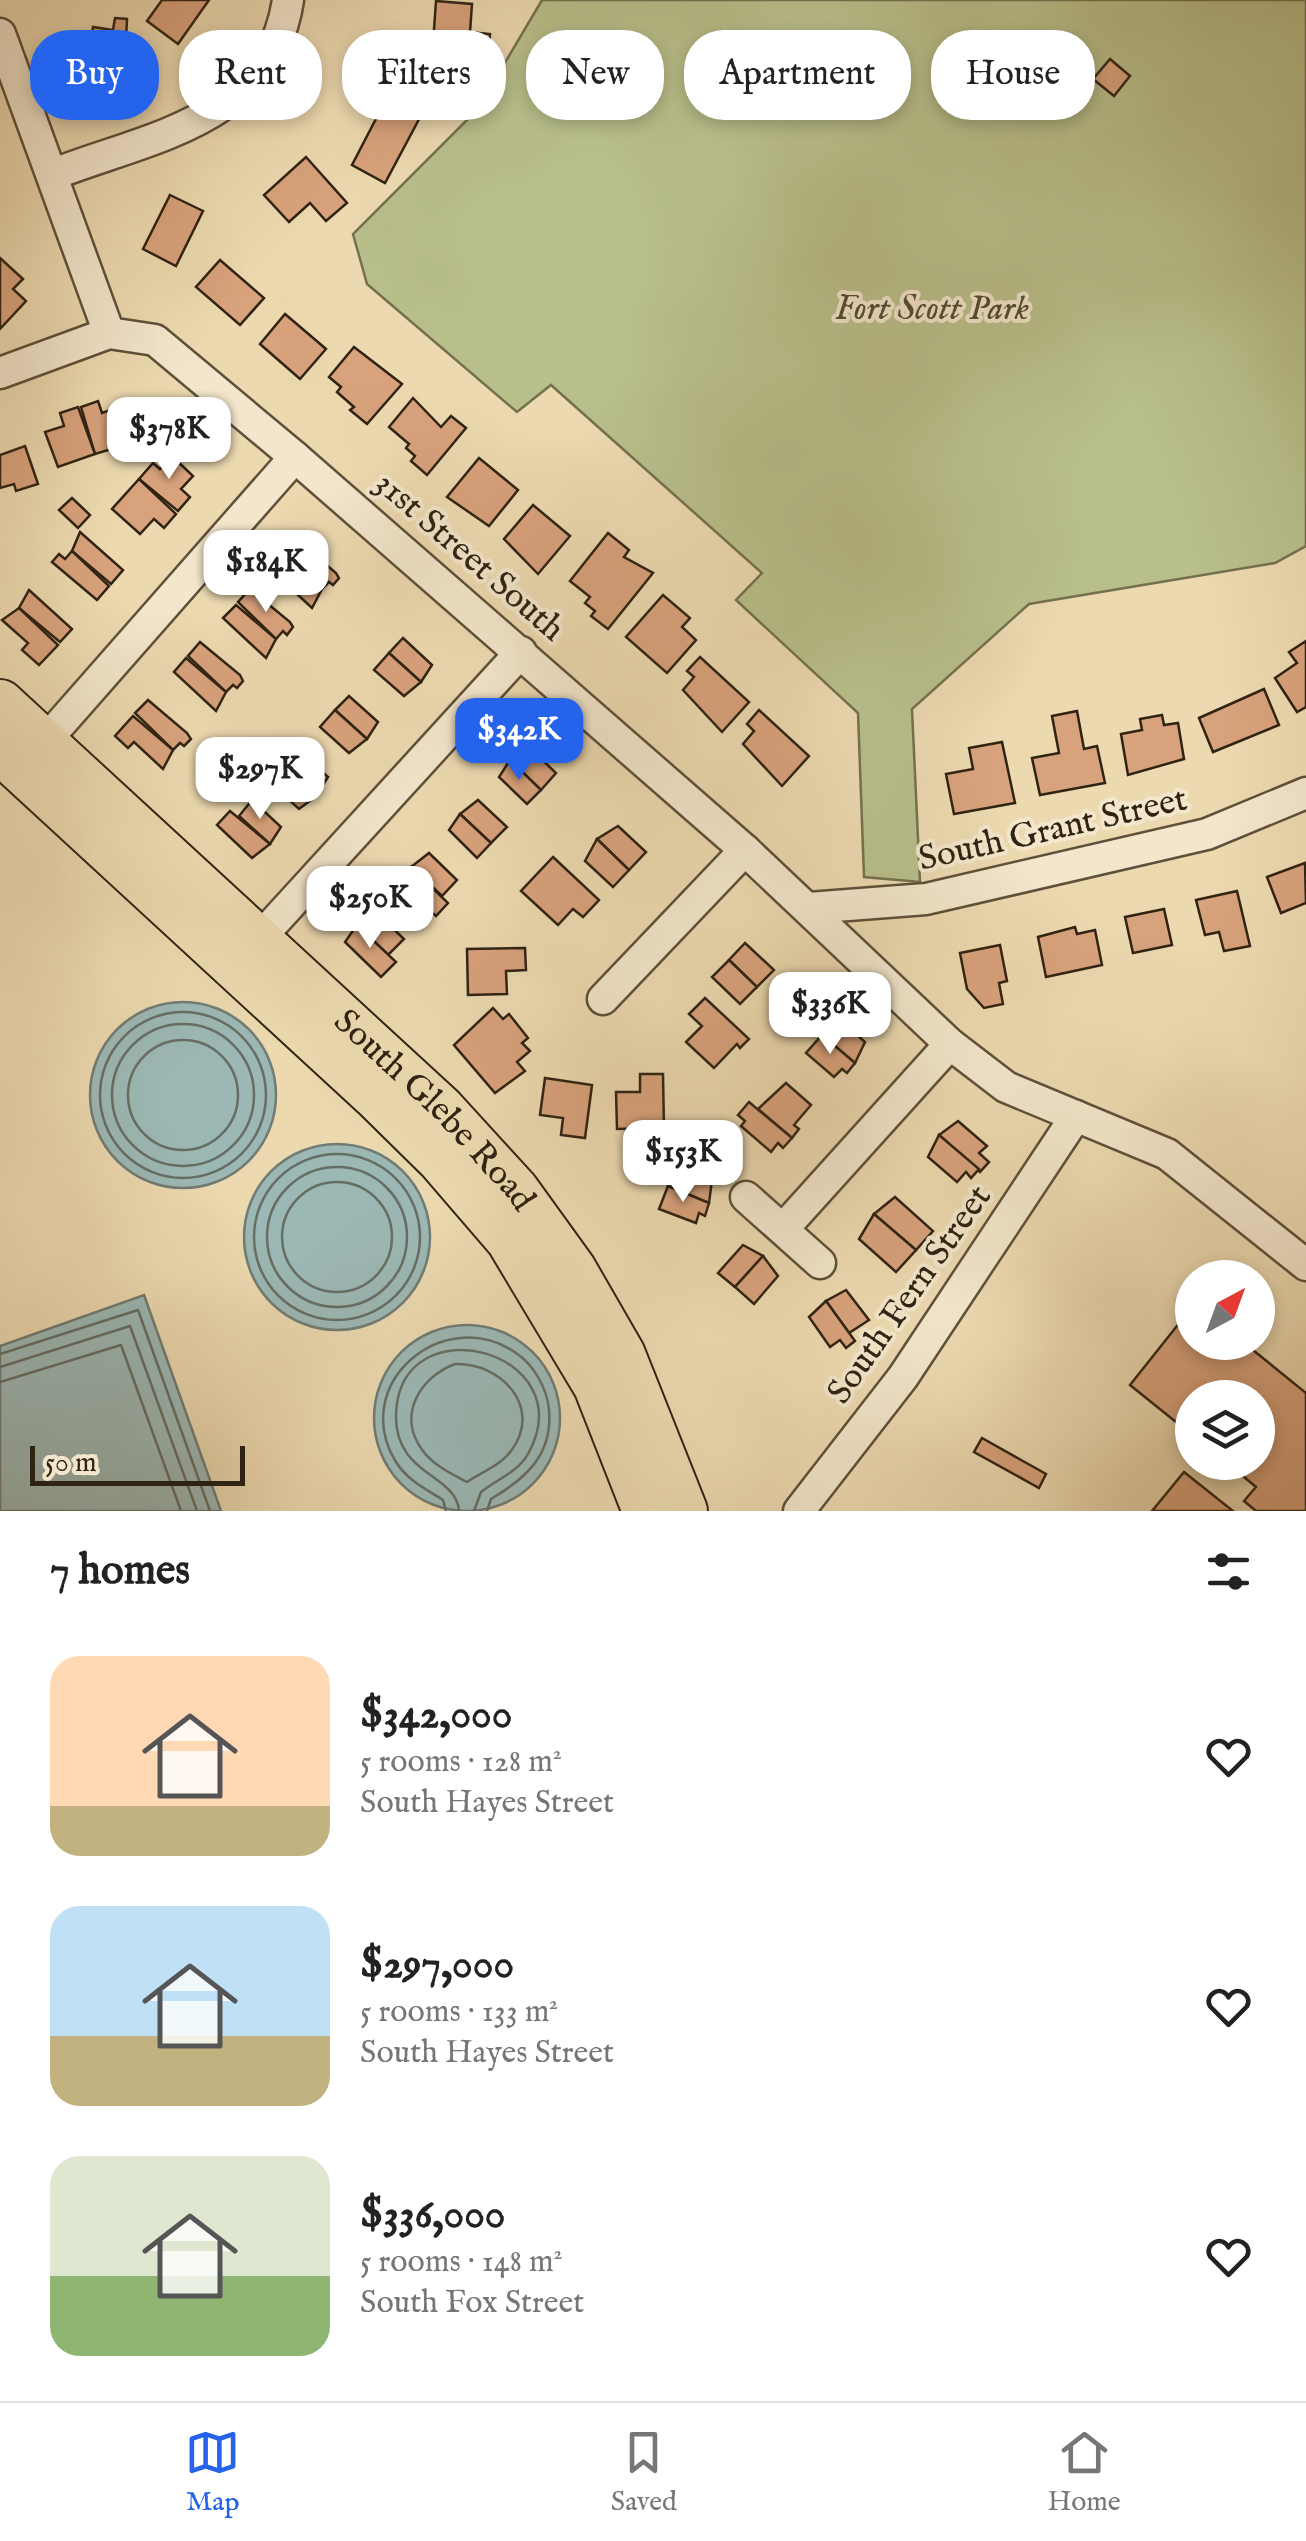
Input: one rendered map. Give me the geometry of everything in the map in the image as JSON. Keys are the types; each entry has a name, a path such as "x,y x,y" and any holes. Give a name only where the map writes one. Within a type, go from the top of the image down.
{"main road":[{"name":"South Glebe Road","path":"0,704 21,754 246,953 441,1110 515,1191 572,1270 621,1356 682,1511"},
{"name":"South Glebe Road","path":"246,953 442,1160 510,1240 598,1386 647,1511"}],"street":[{"path":"54,174 198,124 252,82 285,19 288,0"},
{"path":"0,34 109,333 0,373"},
{"name":"31st Street South","path":"109,333 155,340 295,457 809,908 950,1044 1006,1087 1168,1154 1306,1265"},
{"path":"21,754 295,457"},
{"path":"246,953 521,652"},
{"name":"South Grant Street","path":"809,908 926,899 1189,838 1260,815 1306,792"},
{"path":"603,999 744,850"},
{"path":"783,1229 950,1044"},
{"name":"South Fern Street","path":"799,1511 903,1377 1076,1116"},
{"path":"746,1197 820,1262"}],"green space":[{"name":"Fort Scott Park","path":"542,0 1306,0 1306,546 1275,563 1029,604 912,709 920,882 864,877 858,713 736,600 762,573 551,385 517,412 367,284 353,234 467,120 506,120 506,61"}],"water":[{"path":"183,1002 219,1009 249,1029 269,1059 276,1095 269,1131 249,1161 219,1181 183,1188 147,1181 117,1161 97,1131 90,1095 97,1059 117,1029 147,1009"},
{"path":"337,1144 373,1151 403,1171 423,1201 430,1237 423,1273 403,1303 373,1323 337,1330 301,1323 271,1303 251,1273 244,1237 251,1201 271,1171 301,1151"},
{"path":"144,1295 221,1511 0,1511 0,1346"},
{"path":"467,1325 502,1332 532,1353 553,1383 560,1418 553,1453 532,1483 502,1504 467,1511 432,1504 402,1483 381,1453 374,1418 381,1383 402,1353 432,1332"}],"building":[{"path":"162,0 209,0 188,30 179,30 178,44 147,21"},
{"path":"436,1 472,4 470,30 434,30"},
{"path":"115,18 127,19 126,30 113,30"},
{"path":"1110,59 1130,76 1114,96 1095,77"},
{"path":"375,120 419,120 385,183 352,165"},
{"path":"306,157 347,203 326,221 310,203 289,222 264,195"},
{"path":"170,195 203,211 176,266 143,249"},
{"path":"0,258 23,279 13,289 26,301 0,329"},
{"path":"220,260 264,298 240,325 196,287"},
{"path":"285,314 326,349 300,379 260,344"},
{"path":"354,347 402,384 367,424 350,410 354,407 337,392 341,387 329,377"},
{"path":"413,398 441,427 451,416 466,428 427,475 411,461 415,456 406,448 409,444 389,427"},
{"path":"98,401 102,413 119,407 132,443 95,454 81,407"},
{"path":"78,407 95,454 58,467 45,432 64,426 60,413"},
{"path":"25,446 38,484 16,491 14,484 0,488 0,455"},
{"path":"172,456 193,476 181,489 190,497 178,511 139,479 153,463 160,469"},
{"path":"479,458 518,490 489,526 447,497"},
{"path":"139,479 176,514 164,528 154,519 140,534 112,509"},
{"path":"72,498 90,515 78,528 59,510"},
{"path":"533,505 570,536 538,574 504,539"},
{"path":"80,532 123,570 111,584 72,551"},
{"path":"608,533 629,550 624,557 653,573 608,629 591,616 595,611 585,603 590,597 570,581"},
{"path":"296,539 336,573 339,578 333,585 329,582 322,589 284,553"},
{"path":"72,551 109,586 97,600 52,562 59,554 65,559"},
{"path":"282,555 322,589 312,608 270,569"},
{"path":"250,589 290,622 293,627 287,635 283,631 276,639 238,602"},
{"path":"29,590 72,629 60,642 19,608"},
{"path":"663,595 690,618 682,627 696,640 667,673 626,637"},
{"path":"236,605 276,639 266,658 223,618"},
{"path":"19,608 58,645 39,665 22,650 28,643 2,620"},
{"path":"403,638 432,665 421,682 389,653"},
{"path":"1306,641 1306,707 1297,712 1275,678 1297,663 1289,652"},
{"path":"200,642 240,675 243,681 237,688 233,685 226,692 188,656"},
{"path":"389,653 421,682 404,696 374,670"},
{"path":"700,657 749,702 722,732 683,690 694,677 687,671"},
{"path":"186,658 226,692 216,711 174,672"},
{"path":"1264,689 1279,725 1213,752 1199,718"},
{"path":"349,696 378,722 367,739 335,710"},
{"path":"148,700 187,733 191,739 184,746 180,743 173,750 135,713"},
{"path":"335,710 367,739 349,753 320,727"},
{"path":"759,710 809,756 782,786 743,744 754,731 747,724"},
{"path":"1077,711 1084,749 1097,746 1105,783 1040,795 1032,758 1059,753 1052,716"},
{"path":"1162,715 1164,725 1178,723 1184,759 1128,775 1121,734 1142,730 1140,719"},
{"path":"133,716 173,750 163,769 134,742 128,748 115,736"},
{"path":"1002,742 1015,803 954,814 946,774 973,769 969,748"},
{"path":"528,746 556,773 541,790 510,760"},
{"path":"299,751 328,777 317,794 285,765"},
{"path":"271,758 317,794 299,809 258,772"},
{"path":"510,760 541,790 527,804 499,777"},
{"path":"252,800 281,827 270,844 239,816"},
{"path":"478,800 507,827 491,843 460,814"},
{"path":"230,811 270,844 252,858 217,825"},
{"path":"460,814 491,843 477,858 449,830"},
{"path":"618,826 646,852 629,870 597,839"},
{"path":"597,839 629,870 613,887 585,861"},
{"path":"429,853 457,880 442,896 411,867"},
{"path":"553,857 599,900 583,917 573,909 558,925 521,891"},
{"path":"1305,863 1306,903 1281,913 1267,877"},
{"path":"411,867 448,903 436,916 399,884"},
{"path":"1237,891 1250,946 1224,951 1219,932 1205,935 1196,900"},
{"path":"1164,909 1172,945 1133,953 1125,917"},
{"path":"375,911 404,939 388,955 357,925"},
{"path":"357,925 396,962 381,977 345,942"},
{"path":"1075,927 1077,934 1095,930 1102,965 1046,977 1038,937"},
{"path":"745,943 774,970 757,987 729,960"},
{"path":"1000,945 1007,981 999,983 1003,1004 984,1008 967,989 960,953"},
{"path":"525,948 526,970 506,971 507,994 468,995 467,949"},
{"path":"729,960 757,987 740,1004 712,977"},
{"path":"705,998 749,1039 740,1048 737,1044 714,1068 686,1042 702,1026 689,1014"},
{"path":"493,1008 503,1019 509,1014 528,1038 522,1043 530,1051 517,1062 525,1071 495,1093 454,1045"},
{"path":"837,1017 865,1042 855,1063 822,1035"},
{"path":"822,1035 855,1063 847,1073 842,1069 834,1077 806,1053"},
{"path":"640,1074 663,1074 664,1128 617,1129 616,1092 640,1092"},
{"path":"545,1078 592,1085 585,1138 561,1135 563,1118 540,1115"},
{"path":"786,1083 811,1105 794,1125 799,1129 792,1138 758,1109"},
{"path":"749,1102 792,1138 783,1148 778,1143 771,1152 741,1126 745,1121 738,1115"},
{"path":"958,1121 987,1146 979,1153 989,1162 980,1172 939,1135"},
{"path":"939,1135 979,1169 971,1178 966,1172 957,1182 928,1157"},
{"path":"676,1166 712,1180 709,1203 668,1186"},
{"path":"668,1186 709,1203 705,1216 699,1213 696,1223 659,1209"},
{"path":"895,1197 933,1231 916,1250 874,1214"},
{"path":"874,1214 916,1250 896,1272 859,1239"},
{"path":"743,1245 763,1256 735,1287 718,1273"},
{"path":"763,1256 778,1276 754,1304 735,1287"},
{"path":"846,1290 869,1320 849,1333 826,1301"},
{"path":"826,1301 855,1341 846,1348 840,1340 830,1347 809,1317"},
{"path":"1175,1328 1175,1360 1265,1360 1306,1393 1306,1511 1256,1511 1244,1501 1256,1487 1248,1480 1275,1480 1275,1380 1175,1380 1175,1421 1130,1385"},
{"path":"982,1438 1046,1474 1039,1488 974,1452"},
{"path":"1177,1480 1194,1480 1233,1511 1152,1511"}]}
